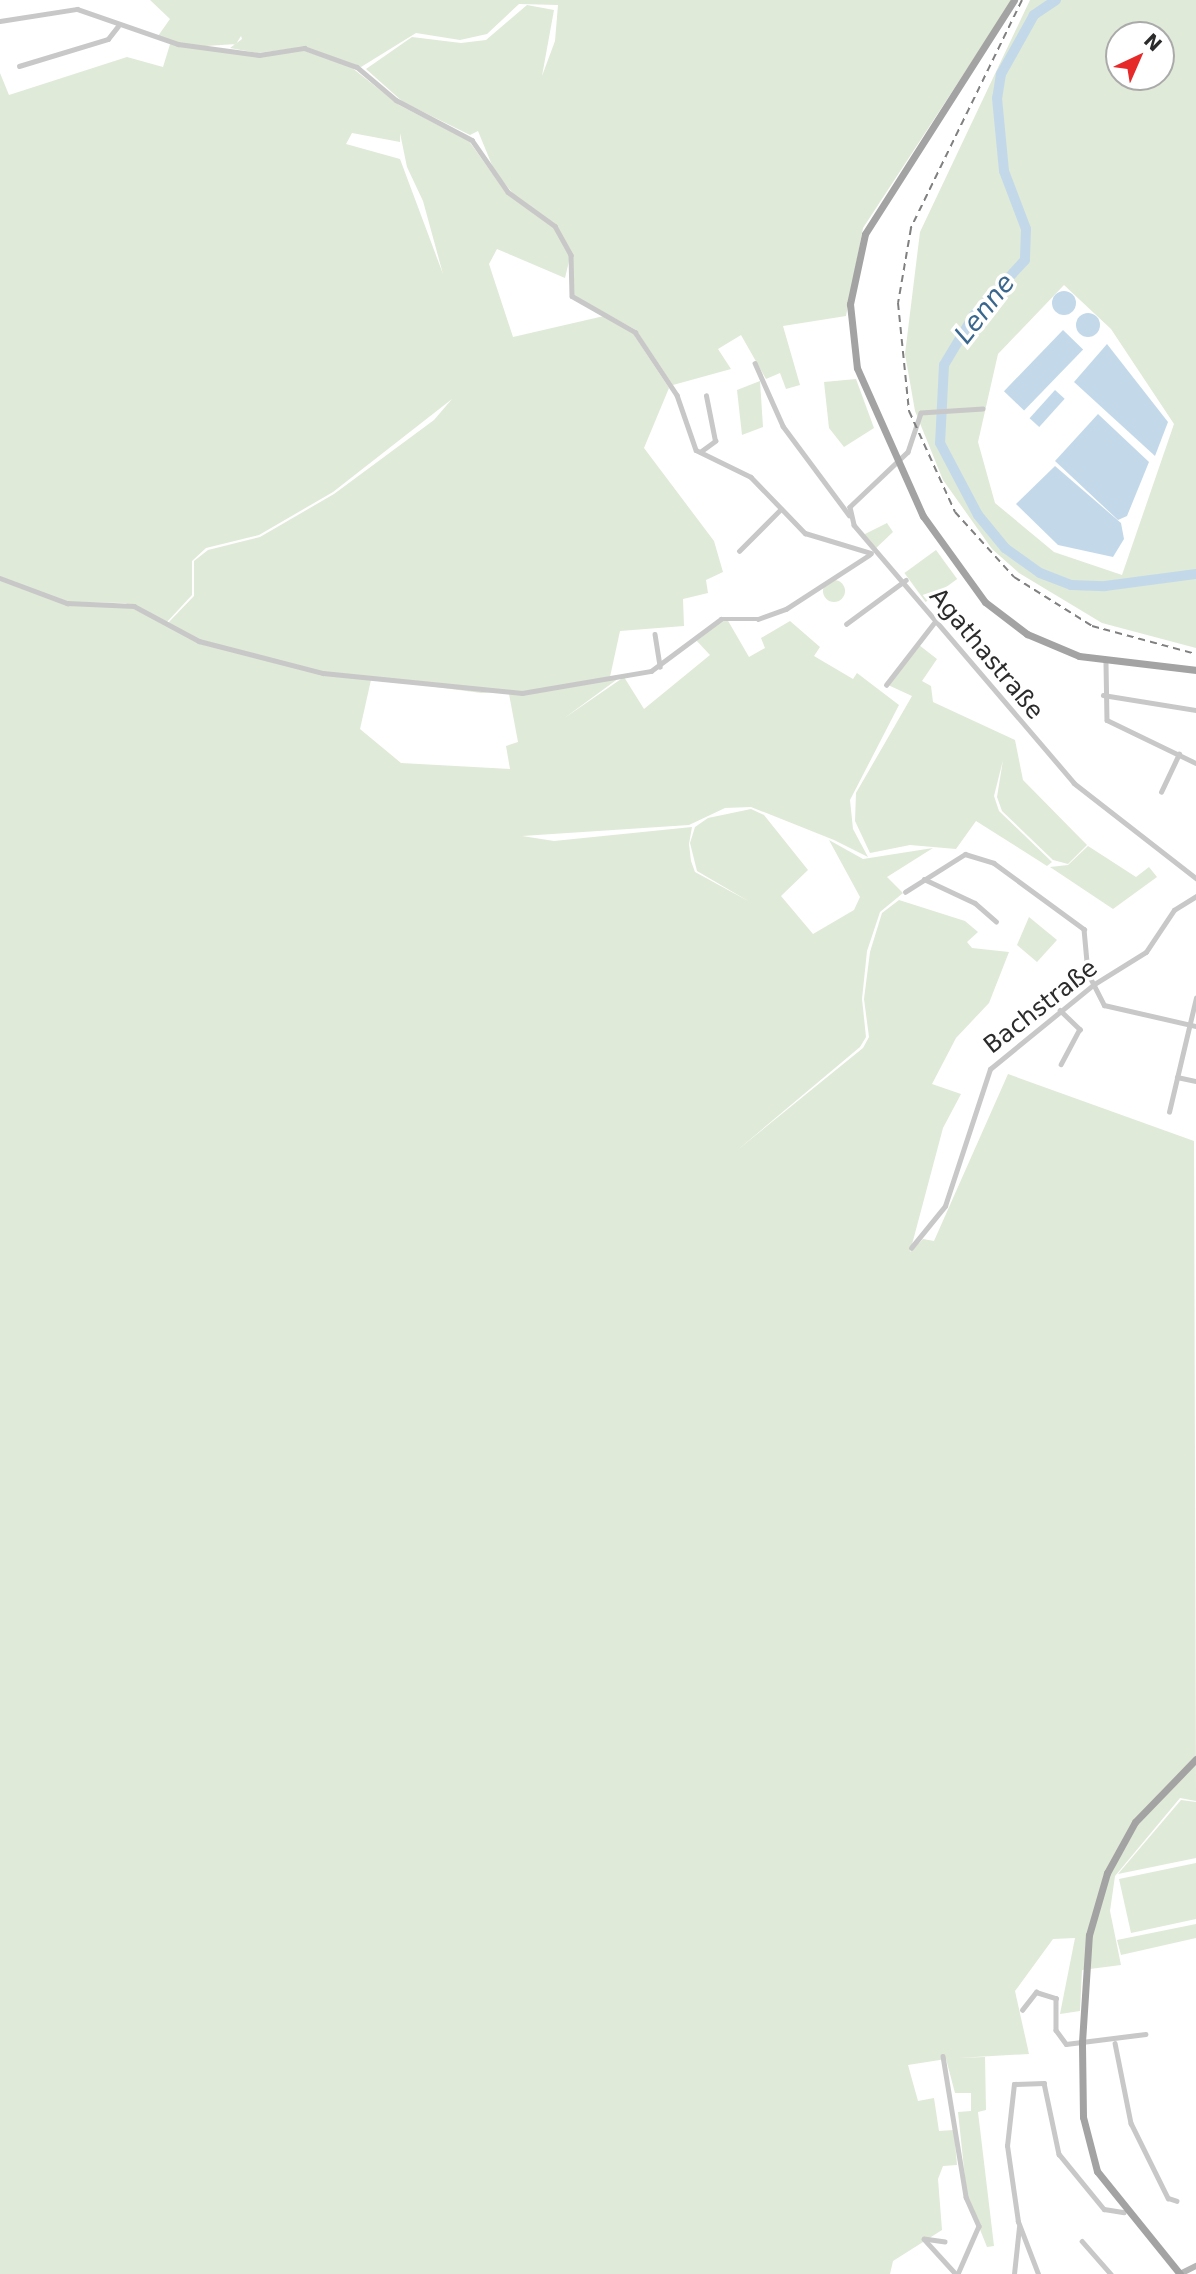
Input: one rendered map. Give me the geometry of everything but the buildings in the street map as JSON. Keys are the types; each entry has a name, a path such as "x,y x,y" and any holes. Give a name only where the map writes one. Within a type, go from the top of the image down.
{"main road":[{"path":"1014,0 865,234 849,304 861,378 898,462 939,544 985,602 1041,641 1106,663 1196,670"},
{"path":"1196,1759 1157,1795 1115,1855 1085,1961 1082,2042 1090,2150 1124,2212 1180,2274 1196,2266"}],"street":[{"path":"0,21 77,9 118,26 178,44 260,55 309,49 357,67 396,100 463,133 508,192 560,232 571,255 572,296 635,332 675,392 690,442 700,452 744,472 809,535 871,553"},
{"path":"19,66 108,39 118,26"},
{"name":"Agathastraße","path":"755,363 783,426 850,516 871,553 906,580 934,624 974,660 1007,708 1074,783 1196,878"},
{"path":"700,452 715,441 706,396"},
{"path":"850,516 857,496 898,462 910,447 915,422 929,411 983,409"},
{"path":"739,551 781,509"},
{"path":"0,578 67,603 134,606 198,641 324,673 484,694 559,690 660,667 720,619 758,619 786,609 871,553"},
{"path":"846,624 906,580"},
{"path":"886,685 934,624"},
{"path":"655,634 660,667"},
{"path":"1106,663 1103,713 1112,724 1196,763"},
{"path":"1103,695 1196,710"},
{"path":"1161,792 1179,754"},
{"path":"905,892 965,854 1010,871 1084,929 1096,998 1113,1010 1196,1026"},
{"path":"924,879 975,903 996,921"},
{"name":"Bachstraße","path":"911,1248 945,1206 990,1069 1060,1010 1151,947 1174,910 1196,896"},
{"path":"1169,1112 1196,998"},
{"path":"1060,1010 1080,1029 1060,1064"},
{"path":"1177,1077 1196,1081"},
{"path":"1022,2010 1036,1992 1052,1995 1059,2004 1061,2040 1115,2043 1145,2034"},
{"path":"1115,2043 1131,2123 1168,2198 1177,2201"},
{"path":"943,2056 966,2197 979,2226 957,2274 924,2239 945,2242"},
{"path":"1038,2274 1019,2226 1007,2146 1009,2091 1015,2083 1037,2080 1045,2085 1059,2154 1106,2211 1124,2212"},
{"path":"1014,2274 1019,2226"},
{"path":"1082,2241 1111,2274"}],"green space":[{"path":"150,0 1012,0 863,228 846,316 783,326 800,385 786,389 780,373 766,379 741,335 718,349 731,369 673,385 636,330 571,294 572,254 553,221 570,257 565,278 497,249 489,264 513,337 604,316 632,332 669,388 644,448 714,541 723,572 706,580 708,593 683,599 684,626 620,631 610,677 560,689 481,693 324,672 206,643 168,623 194,596 194,561 208,550 260,537 334,494 434,420 452,399 333,492 259,535 206,548 192,561 192,595 167,622 125,603 67,602 0,577 0,73 9,95 127,57 163,67 171,41 158,36 170,19","holes":["519,4 558,5 555,41 542,76 554,10 527,5 486,40 461,43 412,37 366,69 403,102 470,135 478,131 494,170 522,205 506,193 469,141 399,105 351,67 302,50 250,56 206,46 235,44 230,48 257,53 305,47 361,67 416,33 460,40 487,34","352,133 400,142 400,133 407,167 423,201 443,274 400,159 346,144"]},
{"path":"1030,0 1196,0 1196,648 1102,623 1019,573 992,549 943,480 915,411 905,354 920,232","holes":["1064,285 1111,329 1174,424 1122,575 1054,552 995,503 978,442 998,354"]},
{"path":"856,379 874,428 844,447 829,428 824,382"},
{"path":"760,381 763,427 742,435 737,390"},
{"path":"887,523 893,532 874,550 863,535"},
{"path":"936,550 957,579 926,602 904,573"},
{"path":"0,580 67,604 126,605 205,645 371,680 360,729 401,763 510,769 506,746 518,742 509,694 619,678 563,719 624,677 644,709 710,655 695,639 710,627 727,619 749,657 765,648 761,638 790,621 820,647 814,656 853,679 857,673 899,705 850,800 853,829 868,857 834,840 751,807 725,808 689,825 522,836 554,841 692,827 689,844 695,872 750,902 697,871 690,843 695,827 708,818 751,809 764,815 808,870 781,896 813,934 854,910 860,897 829,840 863,859 933,848 887,877 903,893 880,912 867,951 862,999 866,1037 860,1047 735,1152 863,1048 869,1037 864,999 870,952 882,913 899,900 965,921 978,932 967,942 972,948 1009,952 989,1003 956,1038 932,1084 961,1094 943,1128 910,1252 923,1239 934,1241 1008,1074 1194,1141 1196,1801 1180,1798 1115,1876 1110,1911 1121,1965 1082,1970 1080,2011 1060,2014 1075,1938 1053,1939 1015,1991 1029,2054 957,2058 985,2057 986,2110 978,2112 994,2246 987,2247 967,2197 958,2112 971,2111 971,2093 955,2093 946,2059 908,2065 918,2101 934,2098 939,2131 954,2130 957,2165 943,2166 938,2179 942,2230 893,2261 890,2274 0,2274"},
{"path":"834,580 842,583 845,591 842,599 834,602 826,599 823,591 826,583"},
{"path":"919,645 937,659 922,681 931,686 933,702 1015,740 1023,780 1087,845 1068,864 1053,860 1002,811 997,797 1003,760 994,796 999,811 1052,862 1047,866 976,821 956,849 910,845 870,853 855,821 856,793 912,696 888,685"},
{"path":"1088,846 1136,877 1149,867 1157,877 1113,909 1050,867 1068,865"},
{"path":"1029,917 1057,940 1037,962 1017,945"},
{"path":"1181,1800 1196,1802 1196,1858 1118,1874"},
{"path":"1196,1863 1196,1919 1131,1933 1119,1879"},
{"path":"1196,1924 1196,1938 1121,1955 1117,1940"}],"water":[{"path":"1064,291 1075,298 1076,303 1069,314 1064,315 1053,308 1052,303 1059,292"},
{"path":"1088,313 1096,317 1100,325 1096,333 1088,337 1080,333 1076,325 1080,317"},
{"path":"1063,330 1083,349 1024,411 1004,391"},
{"path":"1107,344 1168,422 1155,456 1074,382"},
{"path":"1055,390 1065,399 1039,427 1030,418"},
{"path":"1098,414 1149,462 1127,516 1118,520 1055,461"},
{"path":"1055,466 1121,523 1124,539 1113,557 1058,545 1016,504"}],"waterway":[{"name":"Lenne","path":"1056,0 1034,15 1001,74 997,98 1004,171 1026,229 1025,260 974,315 944,365 940,443 978,515 1005,548 1040,573 1071,585 1105,586 1196,574"}],"railway":[{"path":"1022,0 911,228 898,303 909,411 955,512 1014,577 1092,626 1196,654"}]}
